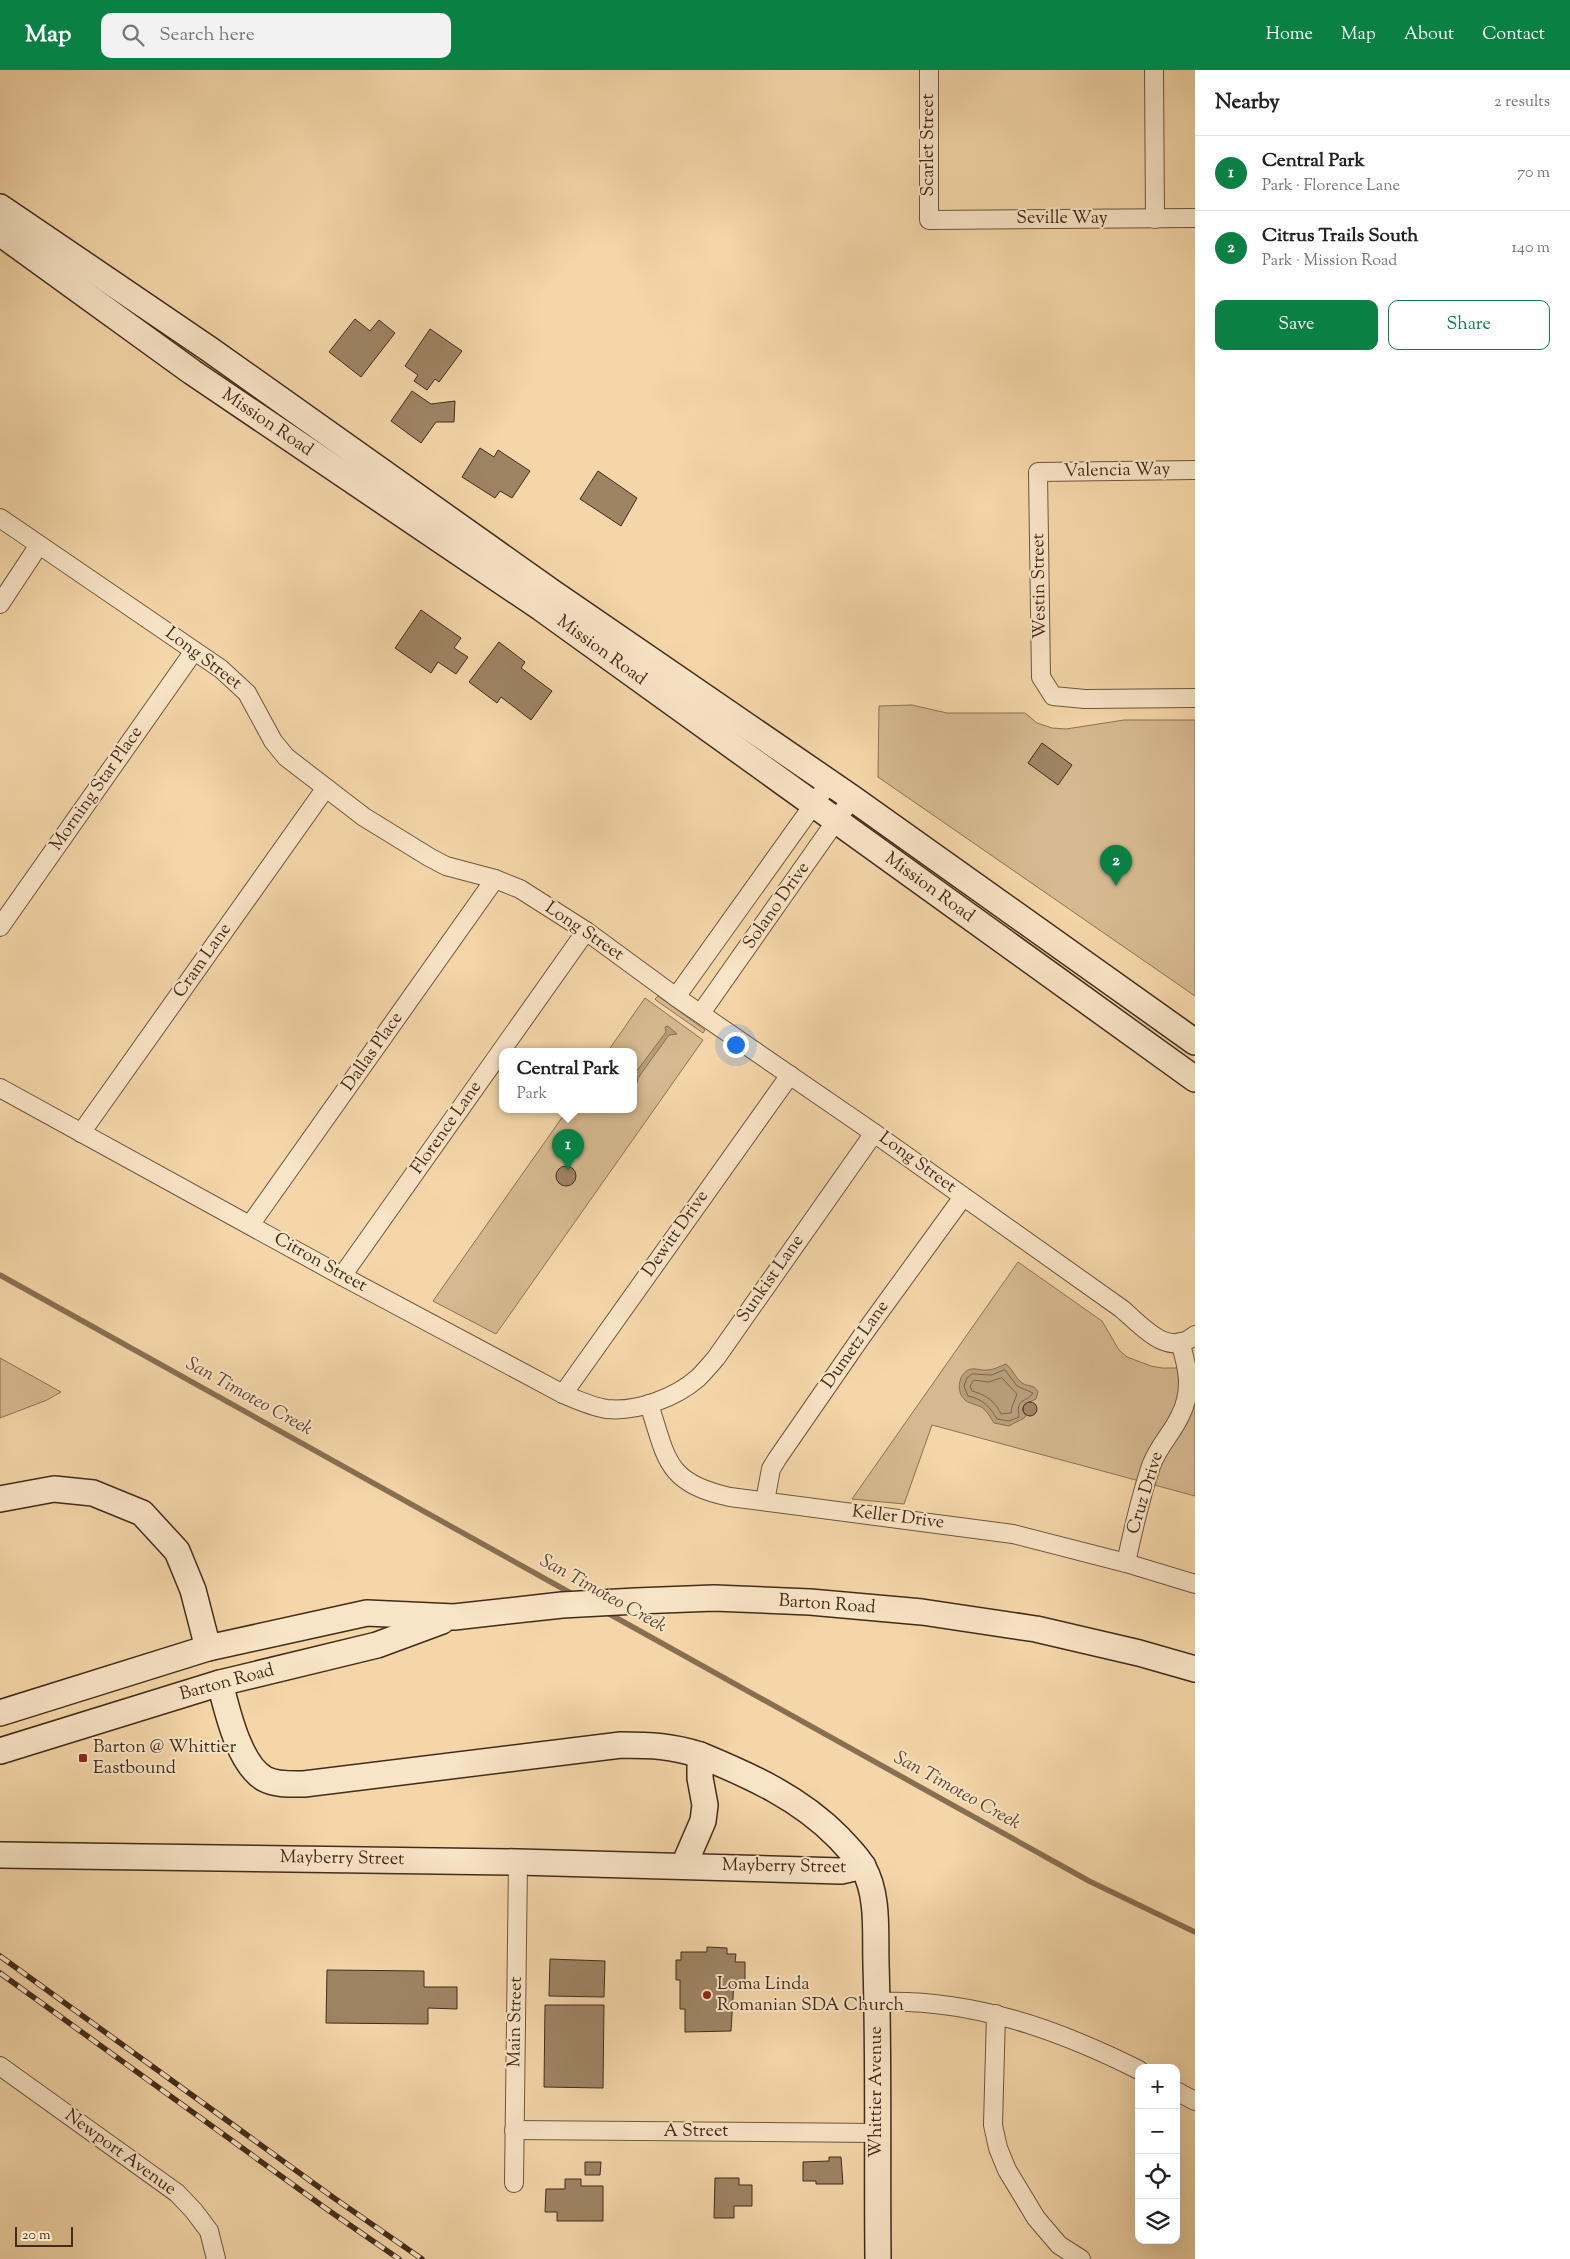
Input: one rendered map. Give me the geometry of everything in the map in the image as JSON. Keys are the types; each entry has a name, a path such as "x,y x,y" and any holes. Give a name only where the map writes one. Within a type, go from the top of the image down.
{"street":[{"name":"Scarlet Street","path":"928,70 929,220"},
{"path":"1154,70 1155,219"},
{"name":"Mission Road","path":"0,207 209,349 553,593 852,798 1195,1042"},
{"name":"Seville Way","path":"929,220 1195,218"},
{"name":"Mission Road","path":"0,233 192,372 541,608 1195,1079"},
{"name":"Valencia Way","path":"1038,472 1195,470"},
{"name":"Westin Street","path":"1038,472 1041,677 1053,696 1085,699 1195,698"},
{"name":"Long Street","path":"0,518 221,668 247,693 272,741 286,757 325,789 364,817 446,866 495,879 520,890 586,932 676,997 790,1074 1122,1308 1156,1339 1165,1342 1188,1338"},
{"path":"0,604 39,545"},
{"name":"Morning Star Place","path":"0,927 194,651"},
{"name":"Solano Drive","path":"676,997 829,783"},
{"name":"Cram Lane","path":"81,1133 325,789"},
{"name":"Solano Drive","path":"701,1014 852,798"},
{"name":"Dallas Place","path":"250,1225 495,879"},
{"path":"738,910 761,927"},
{"name":"Florence Lane","path":"504,1048 586,932"},
{"name":"Florence Lane","path":"342,1276 499,1055"},
{"name":"Dewitt Drive","path":"563,1394 790,1074"},
{"name":"Citron Street","path":"0,1088 342,1276 563,1394 583,1403 607,1409 649,1404"},
{"name":"Sunkist Lane","path":"649,1404 679,1391 691,1383 716,1358 874,1133"},
{"name":"Dumetz Lane","path":"765,1501 771,1469 777,1458 862,1336 963,1197"},
{"name":"Cruz Drive","path":"1126,1563 1151,1467 1158,1448 1180,1417 1186,1400 1189,1382 1188,1338"},
{"name":"Keller Drive","path":"649,1404 666,1455 674,1470 685,1482 708,1492 1013,1534 1126,1563 1195,1584"},
{"path":"0,1499 54,1489 93,1493 142,1513 177,1551 193,1590 208,1648"},
{"name":"Barton Road","path":"0,1714 208,1648 367,1613 454,1616 562,1605 714,1598 810,1602 941,1615 1036,1629 1139,1653 1195,1669"},
{"name":"Barton Road","path":"0,1751 220,1683 377,1644 454,1616"},
{"name":"Mayberry Street","path":"0,1854 684,1865 841,1871 863,1866 826,1825 800,1804 753,1777 676,1747 621,1745 304,1784 267,1781 255,1772 245,1758 220,1683"},
{"path":"684,1865 703,1821 705,1805 700,1778 700,1756"},
{"name":"Main Street","path":"514,2183 518,1862"},
{"name":"Whittier Avenue","path":"863,1866 873,1896 877,2002 878,2259"},
{"path":"877,2002 903,2001 938,2004 1020,2020 1082,2044 1135,2068"},
{"path":"996,2014 993,2125 998,2148 1007,2170 1036,2218 1059,2245 1081,2259"},
{"name":"Newport Avenue","path":"0,2066 176,2193 194,2211 208,2231 216,2259"},
{"path":"1180,2093 1195,2102"},
{"name":"A Street","path":"514,2130 877,2133"}],"shaded area":[{"path":"912,705 947,713 1025,713 1037,723 1052,728 1066,729 1124,720 1195,720 1195,996 878,777 879,706"},
{"path":"658,996 705,1030 703,1033 657,1001 655,999"},
{"path":"645,998 703,1040 496,1334 433,1301 565,1113 637,1113 637,1048 610,1048"},
{"path":"1018,1262 1102,1321 1119,1350 1127,1357 1162,1368 1175,1368 1195,1362 1195,1496 932,1425 904,1504 852,1499"},
{"path":"0,1358 61,1392 47,1400 0,1418"}],"water":[{"path":"668,1026 677,1034 669,1035 638,1078 637,1083 637,1071 666,1032 665,1027"},
{"path":"1006,1364 1020,1381 1035,1388 1038,1392 1036,1399 1025,1404 1022,1410 1026,1416 1009,1426 994,1423 983,1408 965,1400 959,1389 960,1380 968,1370 990,1370"}],"building":[{"path":"355,319 370,331 379,320 395,333 361,377 329,352"},
{"path":"430,329 462,351 439,382 435,379 427,390 414,381 418,375 405,366"},
{"path":"412,391 431,404 455,401 454,422 436,422 421,443 391,421"},
{"path":"480,448 494,457 498,450 530,471 512,498 500,491 495,498 462,477"},
{"path":"598,471 637,498 621,526 580,499"},
{"path":"421,610 461,638 454,648 468,657 456,674 438,662 431,673 395,648"},
{"path":"499,642 525,662 521,668 552,691 531,720 501,697 497,703 469,682"},
{"path":"1042,743 1072,765 1058,785 1028,763"},
{"path":"566,1166 573,1169 576,1176 573,1183 566,1186 559,1183 556,1176 559,1169"},
{"path":"1027,1402 1033,1402 1037,1409 1033,1416 1027,1416 1023,1412 1023,1406"},
{"name":"Loma Linda Romanian SDA Church","path":"707,1947 727,1948 727,1954 736,1954 735,1962 745,1962 745,1981 734,1981 731,2031 685,2032 685,2009 680,2009 680,1980 676,1980 676,1960 681,1960 681,1952 707,1952"},
{"path":"550,1959 605,1961 604,1997 549,1996"},
{"path":"327,1970 424,1971 424,1987 457,1987 457,2009 428,2008 428,2024 326,2023"},
{"path":"545,2005 604,2005 603,2088 544,2087"},
{"path":"829,2157 841,2157 843,2184 816,2184 816,2181 803,2181 803,2162 829,2161"},
{"path":"585,2162 601,2162 600,2175 585,2175"},
{"path":"715,2178 739,2178 739,2185 752,2185 752,2206 734,2206 734,2218 714,2218"},
{"path":"565,2179 581,2179 581,2186 603,2186 603,2221 557,2221 557,2212 545,2212 546,2189 565,2189"}],"waterway":[{"name":"San Timoteo Creek","path":"0,1275 576,1596"},
{"name":"San Timoteo Creek","path":"604,1611 1089,1881 1195,1932"}],"railway":[{"path":"0,1956 334,2198 422,2259"},
{"path":"0,1973 328,2210 399,2259"}],"place":[{"name":"Citrus Trails South","path":"1116,886"},
{"name":"Central Park","path":"568,1170"},
{"name":"Barton @ Whittier Eastbound","path":"83,1758"},
{"name":"Loma Linda Romanian SDA Church","path":"707,1995"}]}
